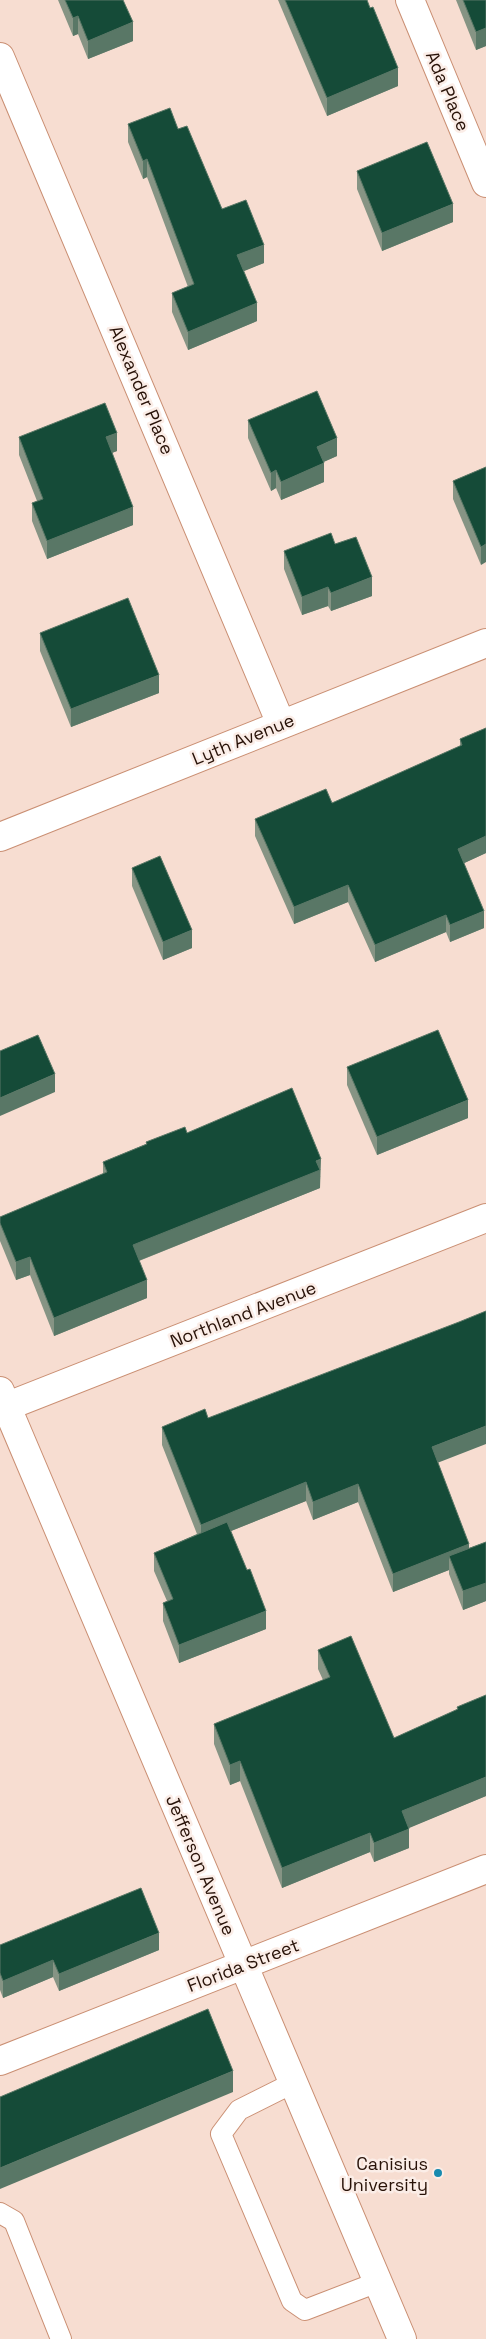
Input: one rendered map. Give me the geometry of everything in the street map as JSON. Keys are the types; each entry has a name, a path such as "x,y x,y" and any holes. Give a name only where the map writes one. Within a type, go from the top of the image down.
{"street":[{"name":"Ada Place","path":"410,0 486,183"},
{"name":"Alexander Place","path":"0,57 281,724"},
{"name":"Lyth Avenue","path":"0,837 486,643"},
{"name":"Northland Avenue","path":"2,1402 486,1218"},
{"name":"Jefferson Avenue","path":"2,1402 402,2339"},
{"name":"Florida Street","path":"0,2061 486,1869"}],"lane":[{"path":"293,2083 239,2110 220,2134 292,2301 305,2310 378,2282"},
{"path":"0,2214 14,2221 61,2339"}],"building":[{"path":"65,0 123,0 133,22 88,41 78,16 73,18"},
{"path":"285,0 367,0 370,8 373,7 398,68 327,98"},
{"path":"463,0 486,0 486,28 476,32"},
{"path":"170,108 178,129 187,126 222,209 246,200 264,245 237,255 257,303 188,332 172,293 194,284 147,159 143,161 128,124"},
{"path":"427,142 453,204 382,233 357,171"},
{"path":"317,391 337,438 317,447 324,463 281,482 276,470 271,473 248,420"},
{"path":"105,403 117,433 106,437 133,507 47,541 32,503 43,499 19,437"},
{"path":"486,467 486,544 481,547 453,481"},
{"path":"331,533 335,544 356,537 372,577 331,593 328,587 302,597 284,551"},
{"path":"128,598 159,675 71,709 40,633"},
{"path":"486,728 486,836 458,849 484,911 450,925 446,915 375,945 348,885 294,907 255,819 326,789 332,803 462,745 460,739"},
{"path":"160,856 192,930 163,942 132,868"},
{"path":"438,1030 468,1100 377,1137 347,1067"},
{"path":"38,1035 55,1074 0,1098 0,1051"},
{"path":"292,1088 321,1159 316,1161 320,1170 133,1245 147,1280 54,1318 30,1257 16,1262 0,1223 0,1217 107,1172 103,1162 147,1144 146,1142 185,1127 187,1133"},
{"path":"486,1311 486,1426 432,1447 469,1544 393,1574 358,1484 313,1502 306,1482 201,1525 162,1427 205,1409 208,1418"},
{"path":"227,1522 247,1570 250,1569 266,1611 179,1645 163,1603 173,1599 154,1553"},
{"path":"486,1542 486,1583 463,1591 449,1556"},
{"path":"351,1636 394,1738 486,1695 486,1777 402,1811 409,1829 374,1843 370,1833 282,1868 240,1761 230,1765 214,1724 330,1677 318,1650"},
{"path":"141,1888 159,1933 59,1974 53,1960 3,1981 0,1973 0,1945"},
{"path":"208,2009 233,2071 0,2168 0,2097"}],"place":[{"name":"Canisius University","path":"438,2173"}]}
